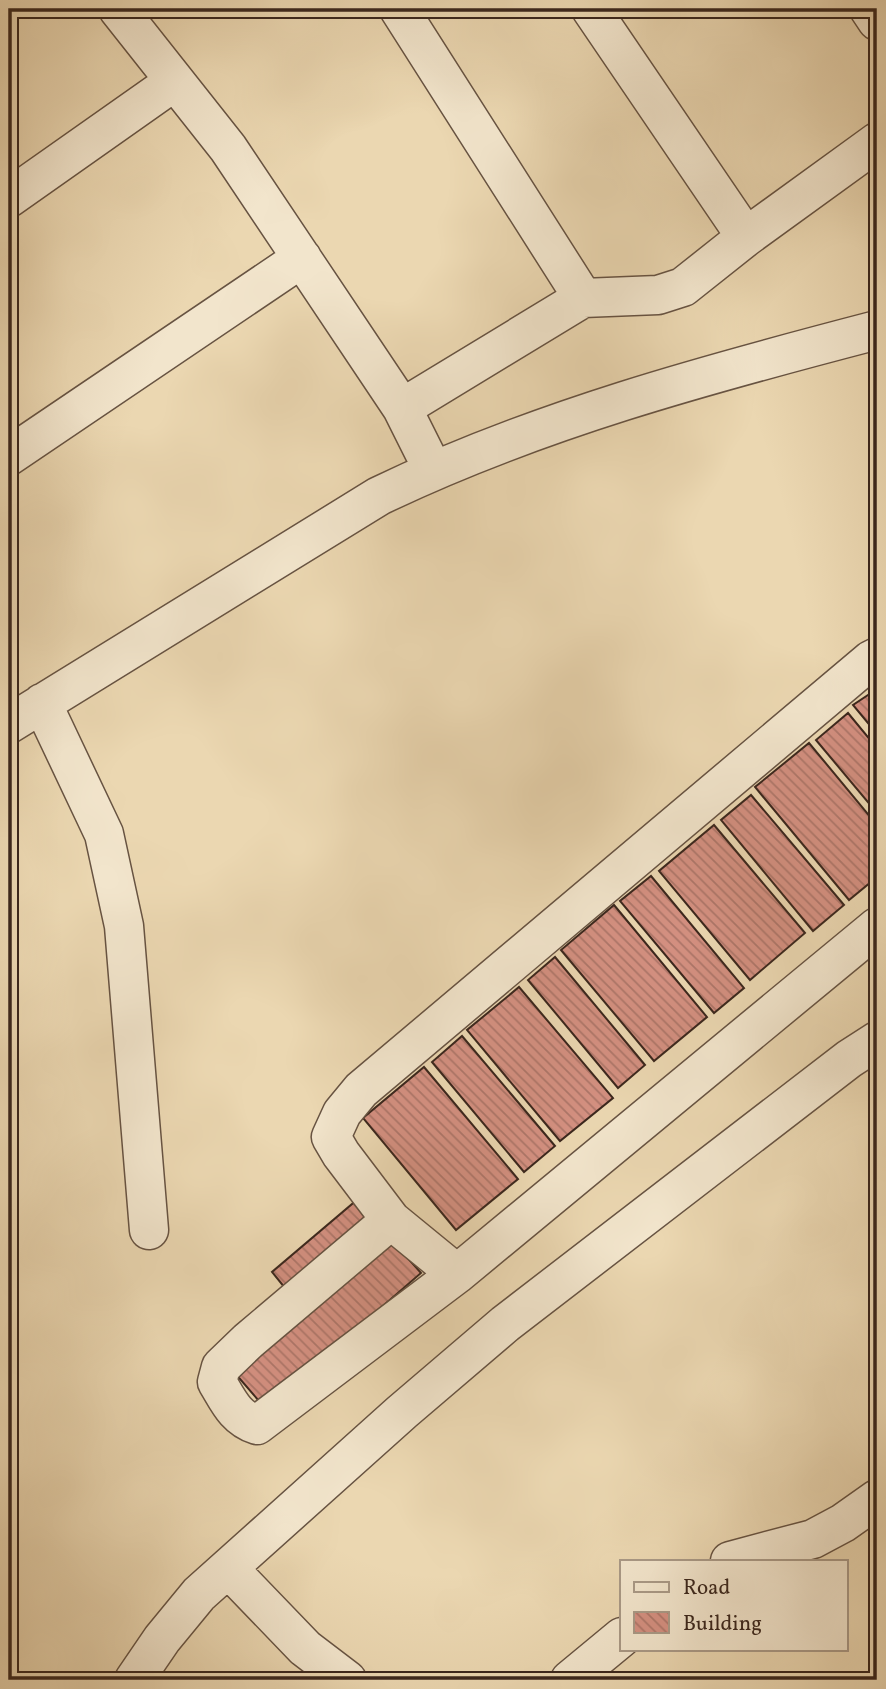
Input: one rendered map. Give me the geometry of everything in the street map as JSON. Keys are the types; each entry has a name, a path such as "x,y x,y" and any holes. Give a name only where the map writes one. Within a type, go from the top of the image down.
{"street":[{"path":"118,9 228,148 402,408 433,470"},
{"path":"399,9 583,298"},
{"path":"591,9 746,237"},
{"path":"869,9 877,21"},
{"path":"9,198 175,81"},
{"path":"402,408 583,298 658,295 683,287 746,237 877,142"},
{"path":"9,456 302,258"},
{"path":"9,724 379,496 433,470 540,429 699,377 877,330"},
{"path":"457,1274 391,1220 341,1154 331,1137 342,1112 360,1090 877,657"},
{"path":"42,703 104,834 124,926 149,1230"},
{"path":"391,1220 221,1367 217,1382 232,1409 244,1421 257,1425 457,1274 877,927"},
{"path":"134,1680 181,1614 228,1568 402,1412 505,1324 849,1059 877,1041"},
{"path":"734,1560 813,1539 843,1523 877,1499"},
{"path":"228,1568 305,1648 347,1680"},
{"path":"570,1680 620,1639"}],"building":[{"path":"877,689 877,734 853,705"},
{"path":"848,713 877,748 877,813 816,740"},
{"path":"809,743 877,825 877,877 849,900 755,787"},
{"path":"751,795 844,905 813,931 721,820"},
{"path":"714,825 805,933 750,980 659,871"},
{"path":"651,876 744,988 714,1013 620,901"},
{"path":"614,905 707,1017 654,1061 561,950"},
{"path":"555,957 645,1065 618,1088 528,980"},
{"path":"519,987 613,1098 560,1141 467,1030"},
{"path":"462,1036 555,1146 524,1172 432,1062"},
{"path":"424,1067 518,1179 456,1230 363,1118"},
{"path":"358,1199 376,1219 289,1293 272,1272"},
{"path":"389,1237 421,1273 265,1408 234,1372"}]}
